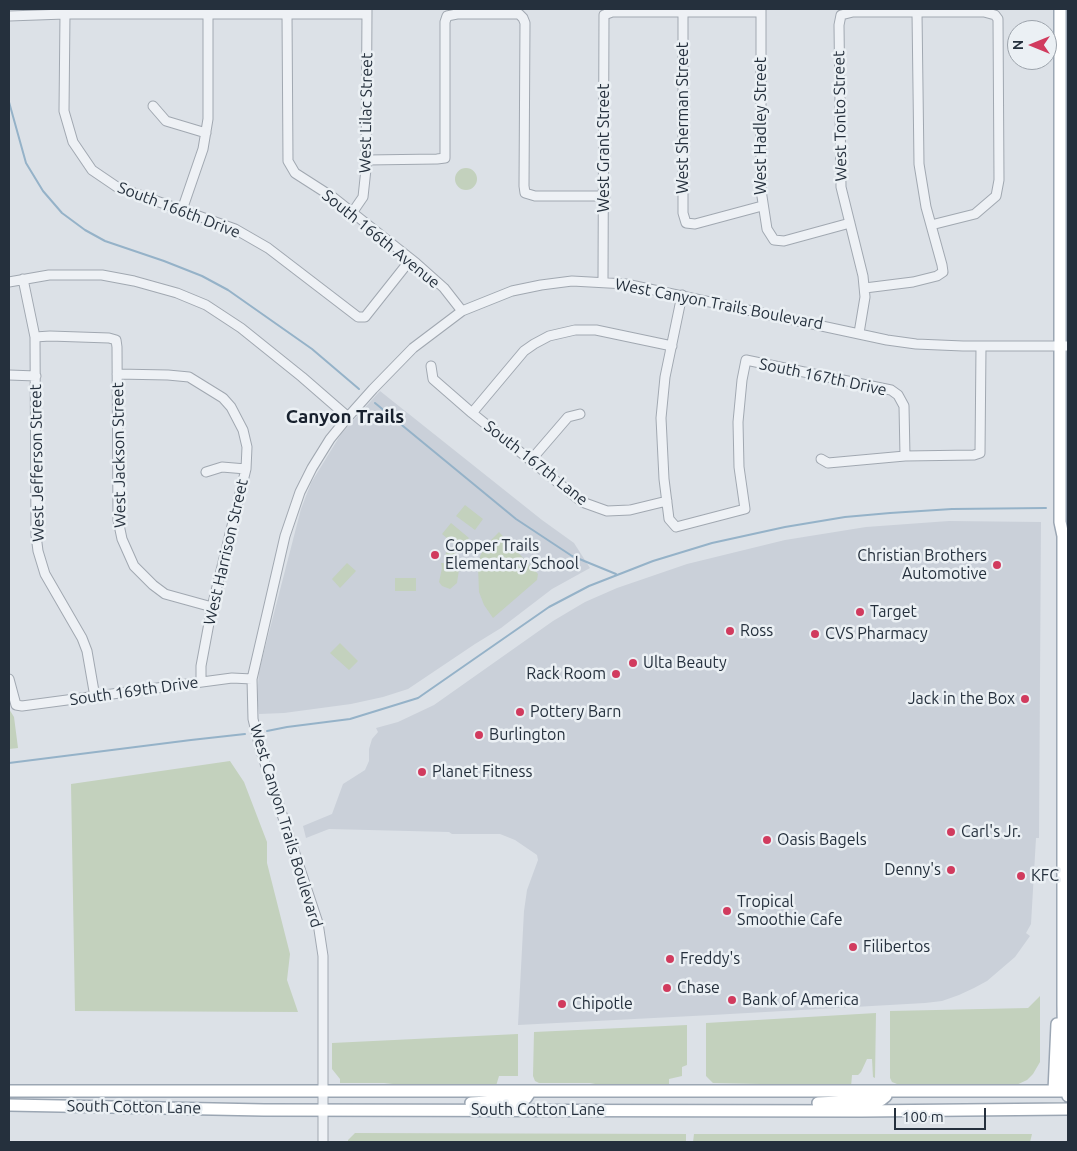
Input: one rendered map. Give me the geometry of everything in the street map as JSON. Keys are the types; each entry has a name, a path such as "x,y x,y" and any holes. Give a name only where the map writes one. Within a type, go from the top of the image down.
{"main road":[{"path":"1060,9 1064,346 1060,522 1066,537 1066,849 1063,1005 1064,1083 1068,1096"},
{"path":"1054,1091 1058,1008 1063,1005"},
{"name":"South Cotton Lane","path":"9,1091 1068,1091"},
{"path":"442,1111 470,1103 521,1100 526,1098 530,1092"},
{"path":"696,1092 696,1110"},
{"path":"775,1110 803,1104 881,1100 886,1096 886,1092"},
{"name":"South Cotton Lane","path":"9,1105 442,1111 1068,1109"}],"street":[{"path":"683,13 761,10"},
{"name":"West Hadley Street","path":"761,10 761,190 762,206 768,229 774,240 784,241 850,223"},
{"path":"9,16 65,14 287,14 367,11"},
{"name":"West Lilac Street","path":"352,213 364,197 367,160 367,11"},
{"name":"West Grant Street","path":"604,282 604,15 612,12 683,13"},
{"name":"West Tonto Street","path":"859,333 864,310 865,288 860,258 841,187 839,25 841,15 853,12 917,13"},
{"path":"865,288 912,282 937,276 943,272 931,225 919,164 917,13 984,12 995,14 998,19 999,180 996,196 975,214 931,225"},
{"name":"West Sherman Street","path":"683,13 682,213 686,222 695,224 762,206"},
{"name":"South 166th Drive","path":"65,14 64,111 73,142 92,170 117,187 235,230 268,248 358,317 365,317 411,259"},
{"path":"182,210 203,149 208,119 208,14"},
{"name":"South 166th Avenue","path":"287,14 288,161 295,173 334,198 411,259 444,288 462,311"},
{"path":"367,160 437,160 445,158 447,16 457,14 519,14 525,24 525,193 535,196 605,196"},
{"path":"153,106 166,121 206,133"},
{"path":"9,282 49,274 116,277 159,287 206,305 226,317 267,348 348,416"},
{"name":"West Jefferson Street","path":"23,279 35,337 36,535 38,550 45,574 87,650 95,697"},
{"name":"West Canyon Trails Boulevard","path":"323,1092 323,956 318,923 256,732 252,708 252,679 270,596 292,514 300,492 316,461 348,416 413,348 462,311 525,288 562,282 626,284 888,340 916,344 1064,346"},
{"path":"667,501 661,449 661,418 665,377 682,295"},
{"path":"472,413 524,351 549,336 575,330 596,330 672,346"},
{"name":"West Jackson Street","path":"35,337 109,338 116,340 118,520 122,539 134,566 153,585 165,594 212,607"},
{"path":"821,459 828,463 905,456 974,455 980,453 981,346"},
{"name":"South 167th Drive","path":"667,501 669,519 676,527 745,508 739,467 738,422 746,360 892,390 904,406 905,456"},
{"name":"South 167th Lane","path":"431,366 433,379 582,502 607,512 630,510 667,501"},
{"name":"West Harrison Street","path":"117,374 189,377 222,398 231,407 240,423 247,447 246,469 212,607 201,666 201,682"},
{"path":"9,375 36,376"},
{"path":"531,460 568,418 580,414"},
{"path":"206,472 222,467 246,469"},
{"name":"South 169th Drive","path":"9,679 16,705 22,706 232,678 252,679"},
{"path":"323,1092 323,1142"}],"shaded area":[{"name":"Copper Trails Elementary School","path":"380,391 542,520 574,543 590,568 552,589 501,628 408,689 351,704 284,713 259,714 257,699 259,671 301,509 311,483 341,434"},
{"path":"949,521 1041,522 1039,838 1036,838 1031,924 1026,933 1030,936 1015,957 987,981 974,988 942,1001 925,1003 518,1025 524,911 527,890 538,860 537,855 515,840 500,834 329,829 306,838 303,826 332,814 343,784 365,770 369,761 369,749 372,739 378,732 376,728 398,722 434,705 553,621 585,602 617,588 687,564 785,540 866,527"}],"green space":[{"path":"466,168 474,171 477,179 474,187 466,190 458,187 455,179 458,171"},
{"path":"465,505 483,519 475,530 456,516"},
{"path":"451,523 469,538 460,549 442,534"},
{"path":"499,532 538,574 537,580 493,618 484,605 479,592 478,567 480,556 487,544"},
{"path":"450,548 457,554 460,563 457,583 450,589 442,586 439,582 442,568 441,563 444,563 446,553"},
{"path":"347,563 356,571 340,588 332,579"},
{"path":"395,578 416,578 416,591 395,591"},
{"path":"340,643 358,661 349,670 330,653"},
{"path":"9,709 14,717 18,748 9,749"},
{"path":"230,761 244,782 267,842 267,863 290,954 287,980 298,1012 75,1011 71,784"},
{"path":"1040,996 1040,1062 1027,1080 1012,1087 968,1087 950,1084 897,1084 892,1082 890,1078 890,1011 1028,1008"},
{"path":"876,1013 875,1078 873,1077 872,1059 867,1059 861,1072 858,1075 852,1075 851,1087 713,1083 706,1076 706,1023"},
{"path":"687,1025 687,1065 682,1067 682,1076 669,1079 669,1087 611,1087 590,1083 539,1083 535,1081 533,1076 534,1032"},
{"path":"518,1034 518,1076 499,1076 496,1086 411,1086 384,1083 340,1083 340,1079 332,1069 332,1043"},
{"path":"355,1133 686,1134 686,1142 348,1142"},
{"path":"694,1134 1032,1134 1030,1142 693,1142"}],"waterway":[{"path":"9,102 26,163 43,191 62,213 85,230 105,241 202,276 228,290 312,349 359,389"},
{"path":"375,403 516,519 572,556 616,574"},
{"path":"267,731 350,719 418,698 549,607 589,586 653,561 712,543 785,527 845,517 952,509 1046,508"},
{"path":"9,763 245,734"}],"place":[{"name":"Copper Trails Elementary School","path":"435,555"},
{"name":"Christian Brothers Automotive","path":"997,565"},
{"name":"Target","path":"860,612"},
{"name":"Ross","path":"730,631"},
{"name":"CVS Pharmacy","path":"815,634"},
{"name":"Ulta Beauty","path":"633,663"},
{"name":"Rack Room","path":"616,674"},
{"name":"Jack in the Box","path":"1025,699"},
{"name":"Pottery Barn","path":"520,712"},
{"name":"Burlington","path":"479,735"},
{"name":"Planet Fitness","path":"422,772"},
{"name":"Carl's Jr.","path":"951,832"},
{"name":"Oasis Bagels","path":"767,840"},
{"name":"Denny's","path":"951,870"},
{"name":"KFC","path":"1021,876"},
{"name":"Tropical Smoothie Cafe","path":"727,911"},
{"name":"Filibertos","path":"853,947"},
{"name":"Freddy's","path":"670,959"},
{"name":"Chase","path":"667,988"},
{"name":"Bank of America","path":"732,1000"},
{"name":"Chipotle","path":"562,1004"}],"district":[{"name":"Canyon Trails","path":"345,417"}]}
